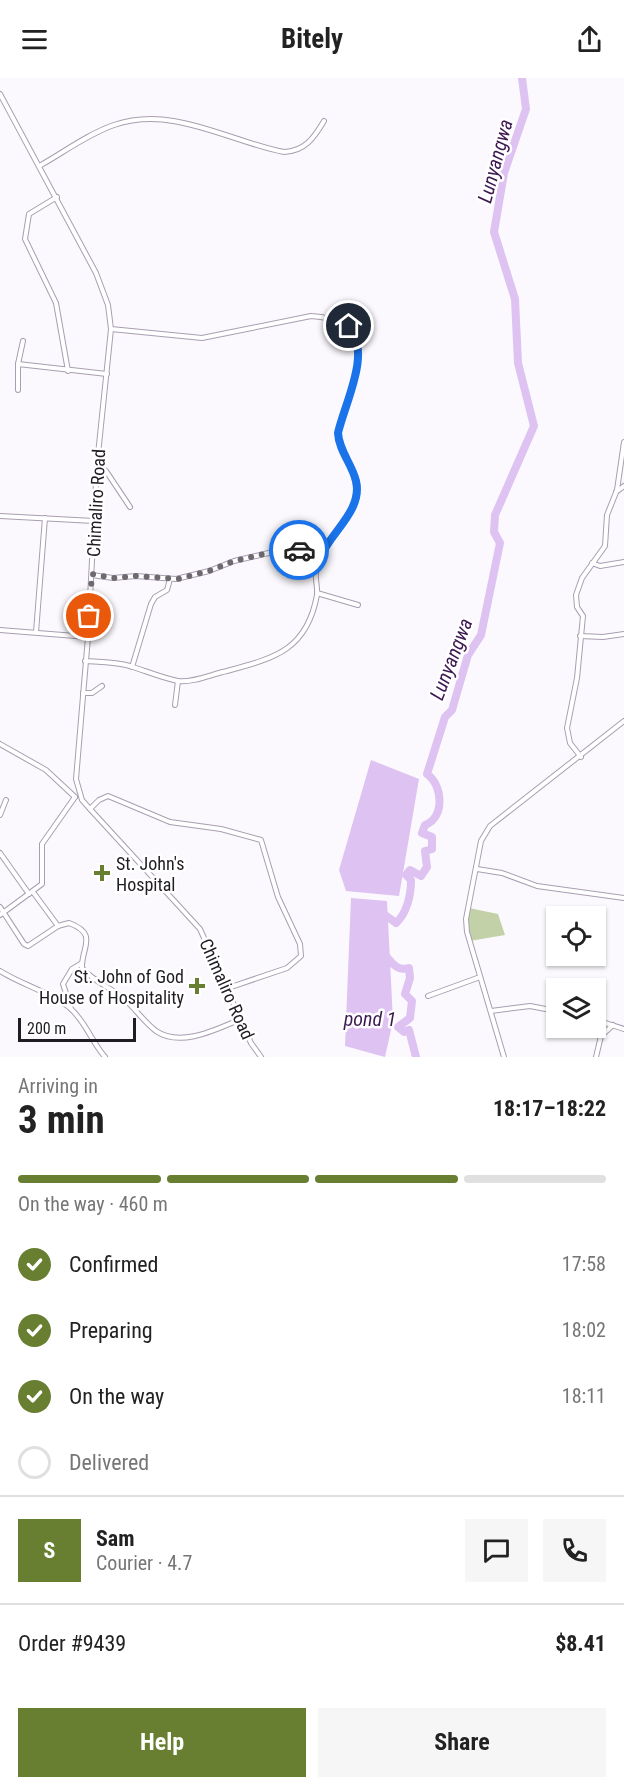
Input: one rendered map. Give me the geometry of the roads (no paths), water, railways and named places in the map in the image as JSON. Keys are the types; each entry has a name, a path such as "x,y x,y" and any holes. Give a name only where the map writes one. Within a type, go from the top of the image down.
{"street":[{"name":"Chimaliro Road","path":"0,94 41,165 103,289 111,329 97,464 88,637 76,779 82,800 192,918 207,940 240,1018 261,1057"},
{"path":"41,165 111,126 136,120 158,118 180,120 284,152 295,152 305,146 315,137 324,121"},
{"path":"57,196 29,214 25,239 56,303 68,370"},
{"path":"85,661 132,667 178,681 187,681 244,666 292,646 306,630 317,593 316,572 321,556 351,510 356,491 356,483 339,443 338,433 358,358 357,341 349,326 328,317 311,316 201,338 111,329"},
{"path":"18,390 18,364 23,341"},
{"path":"18,364 107,374"},
{"path":"581,757 570,743 567,728 577,678 584,616 577,607 576,595 582,578 605,546 607,515 616,493 624,442"},
{"path":"97,464 106,471 130,507"},
{"path":"616,493 624,486"},
{"path":"0,516 94,521"},
{"path":"36,632 45,518"},
{"path":"92,574 170,579 209,571 234,561 286,549 321,556"},
{"path":"592,563 600,566 624,562"},
{"path":"132,667 155,597 167,590 170,579"},
{"path":"317,593 358,605"},
{"path":"0,630 88,637"},
{"path":"580,636 624,634"},
{"path":"175,705 178,681"},
{"path":"83,693 92,693 102,686"},
{"path":"504,1057 466,926 481,841 490,826 581,757 624,721"},
{"path":"0,744 46,770 82,800"},
{"path":"2,914 42,884 42,844 75,796"},
{"path":"90,809 99,800 108,796 170,822 221,829 261,840 278,897 300,944 301,956 287,968 228,988"},
{"path":"0,815 6,800"},
{"path":"0,853 58,926"},
{"path":"477,869 502,873 537,886 624,898"},
{"path":"0,907 2,914 24,944 28,946 58,926 69,923 85,935 87,950 82,968 97,982 120,995 158,1032 173,1037 194,1036 240,1018"},
{"path":"71,1009 63,984 72,969 82,963"},
{"path":"0,971 71,1009 86,1026 95,1046 105,1057"},
{"path":"429,996 480,977"},
{"path":"492,1011 530,1006 546,1009"},
{"path":"606,1023 624,1029"},
{"path":"596,1057 601,1036 613,1025"}],"water":[{"path":"371,760 419,779 399,896 346,891 339,870"},
{"name":"pond 1","path":"351,898 387,901 393,1021 385,1057 345,1046"}],"waterway":[{"name":"Lunyangwa","path":"379,917 385,915 396,923 406,909 409,898 411,880 406,875 410,870 421,876 427,867 425,851 432,849 432,837 422,833 425,825 436,816 439,809 439,793 427,774 445,717 452,710 468,655 481,635 500,543 494,532 495,515 534,426 518,363 515,299 494,232 504,173 526,109 522,78"},
{"name":"Lunyangwa","path":"384,954 397,967 409,968 410,978 405,994 412,1001 410,1018 398,1027 404,1032 409,1030 416,1057"}],"place":[{"name":"St. John's Hospital","path":"102,873"},
{"name":"St. John of God House of Hospitality","path":"197,986"}]}
